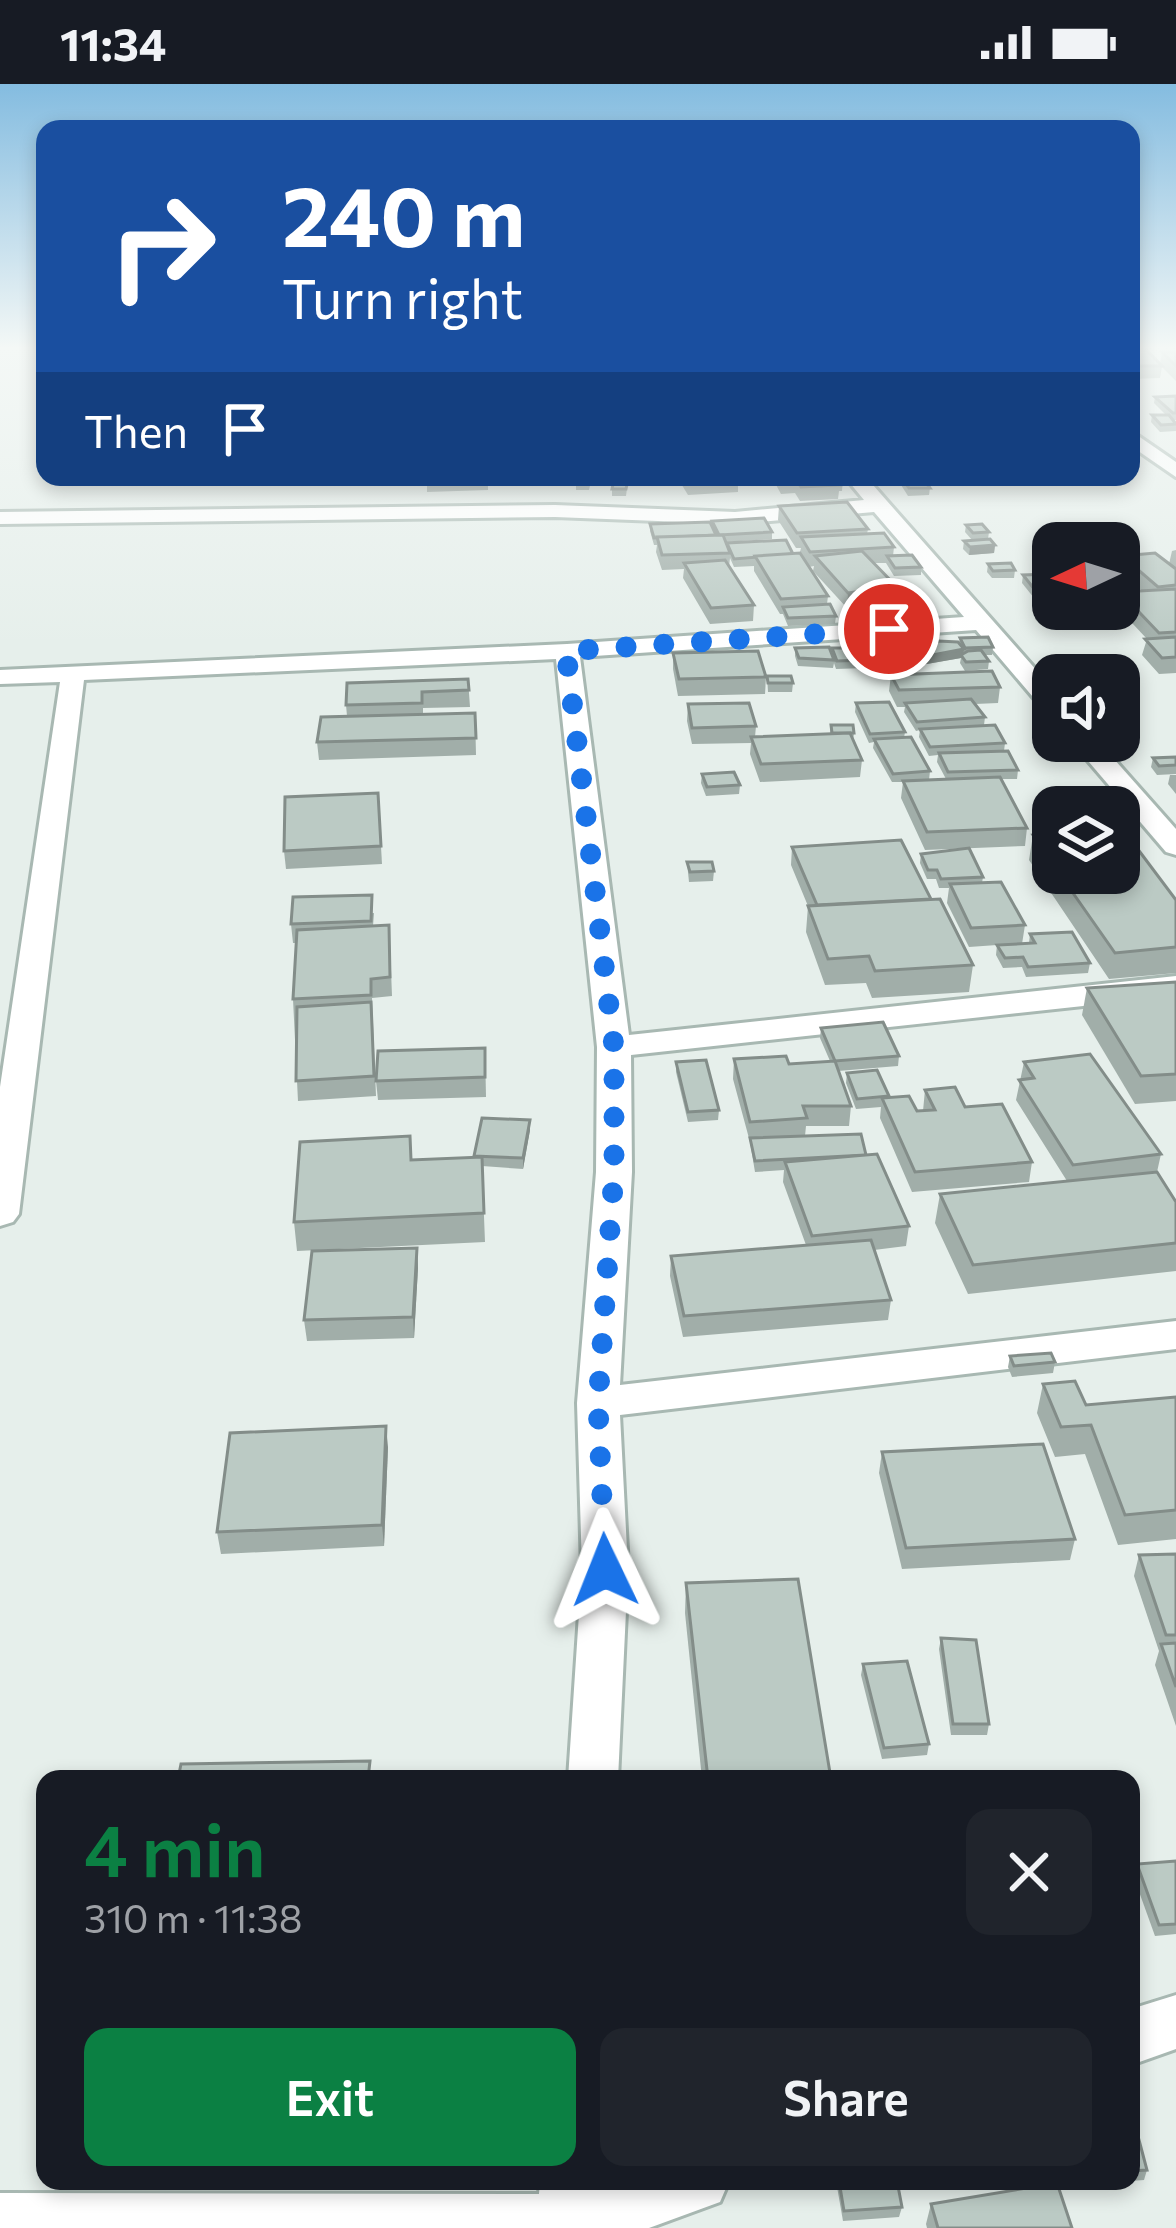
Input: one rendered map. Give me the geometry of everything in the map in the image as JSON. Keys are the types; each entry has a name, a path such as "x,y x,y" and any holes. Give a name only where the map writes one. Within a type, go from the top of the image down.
{"street":[{"path":"1144,446 1176,471"},
{"path":"863,486 1032,681"},
{"path":"0,518 554,503 735,518 880,506"},
{"path":"0,677 566,651 981,622"},
{"path":"566,651 614,1047 614,1172 598,1403 605,1570 594,1770"},
{"path":"0,1214 73,674"},
{"path":"1102,762 1176,846"},
{"path":"614,1047 1176,986"},
{"path":"598,1403 1176,1336"},
{"path":"1140,2034 1176,2022"},
{"path":"0,2224 569,2211 660,2190"}],"building":[{"path":"847,502 868,529 797,533 779,506"},
{"path":"764,518 772,532 719,535 712,521"},
{"path":"710,522 716,535 654,538 650,524"},
{"path":"982,524 989,532 973,533 966,525"},
{"path":"884,533 894,547 810,552 801,537"},
{"path":"723,535 730,553 662,555 657,537"},
{"path":"990,539 995,545 970,547 964,541"},
{"path":"786,540 793,554 734,559 727,543"},
{"path":"862,551 896,586 848,593 815,556"},
{"path":"800,553 828,596 781,599 755,556"},
{"path":"1155,553 1176,569 1176,585 1158,587 1140,572 1140,554"},
{"path":"912,555 921,567 895,568 887,556"},
{"path":"725,560 754,605 711,608 684,563"},
{"path":"1011,563 1015,570 993,571 988,564"},
{"path":"1176,589 1176,632 1159,633 1140,613 1140,591"},
{"path":"830,604 836,616 788,618 783,607"},
{"path":"988,637 993,647 965,648 960,638"},
{"path":"1176,637 1176,657 1162,658 1145,639"},
{"path":"958,642 964,649 882,661 870,645"},
{"path":"829,647 834,660 799,658 795,648"},
{"path":"832,648 862,648 867,660 837,661"},
{"path":"981,650 989,661 966,662 961,655 968,651"},
{"path":"758,651 766,677 679,679 673,653"},
{"path":"992,671 1000,687 899,690 891,675"},
{"path":"767,676 791,676 793,683 768,683"},
{"path":"468,679 469,690 422,692 422,703 346,705 347,683"},
{"path":"971,699 985,717 917,722 905,703"},
{"path":"889,702 905,732 870,734 856,703"},
{"path":"749,703 756,726 692,728 688,704"},
{"path":"475,713 476,738 317,742 321,717"},
{"path":"831,725 853,725 854,733 832,733"},
{"path":"995,725 1005,743 930,747 920,729"},
{"path":"850,733 862,760 761,764 751,737"},
{"path":"911,737 930,771 893,774 874,739"},
{"path":"1008,751 1018,770 948,772 939,753"},
{"path":"1176,757 1176,765 1159,766 1153,758"},
{"path":"734,772 740,785 707,787 702,774"},
{"path":"1000,777 1027,828 927,832 903,781"},
{"path":"378,793 381,846 284,851 285,797"},
{"path":"901,840 931,899 817,905 792,847"},
{"path":"969,848 983,877 941,879 937,870 928,870 921,854"},
{"path":"1140,852 1176,900 1176,947 1115,953 1074,894 1140,894"},
{"path":"687,862 712,862 714,871 690,872"},
{"path":"1001,882 1025,925 971,928 950,884"},
{"path":"372,895 371,921 291,924 293,897"},
{"path":"940,899 973,965 875,971 869,956 828,959 808,906"},
{"path":"389,925 390,977 371,979 371,995 293,999 297,930"},
{"path":"1072,932 1090,963 1028,967 1023,957 1005,958 997,945 1035,943 1030,934"},
{"path":"1176,982 1176,1074 1141,1076 1087,988"},
{"path":"371,1002 374,1076 296,1081 297,1007"},
{"path":"883,1022 899,1056 835,1061 821,1028"},
{"path":"485,1048 485,1077 376,1081 378,1051"},
{"path":"1090,1054 1161,1154 1073,1165 1019,1080 1034,1078 1024,1062"},
{"path":"786,1056 789,1064 835,1061 851,1106 803,1106 807,1118 750,1122 734,1059"},
{"path":"706,1060 719,1110 688,1112 676,1062"},
{"path":"877,1070 889,1096 857,1099 847,1073"},
{"path":"955,1087 965,1107 1002,1104 1032,1162 915,1172 882,1098 909,1096 917,1111 935,1110 925,1090"},
{"path":"482,1118 530,1120 523,1158 474,1156"},
{"path":"861,1134 866,1155 755,1161 750,1138"},
{"path":"410,1136 411,1160 482,1157 484,1213 294,1222 300,1142"},
{"path":"877,1154 909,1226 812,1236 785,1162"},
{"path":"1157,1172 1176,1202 1176,1243 973,1265 940,1194"},
{"path":"871,1240 891,1300 684,1316 671,1256"},
{"path":"417,1248 413,1317 304,1320 312,1251"},
{"path":"1051,1353 1055,1362 1014,1366 1010,1356"},
{"path":"1075,1381 1086,1405 1176,1397 1176,1510 1125,1515 1091,1425 1061,1427 1043,1384"},
{"path":"386,1426 382,1525 217,1532 230,1433"},
{"path":"1043,1444 1075,1539 906,1548 882,1452"},
{"path":"1176,1554 1176,1635 1166,1635 1139,1555"},
{"path":"798,1579 830,1770 707,1770 686,1583"},
{"path":"941,1638 976,1640 989,1724 953,1724"},
{"path":"1176,1643 1176,1687 1161,1644"},
{"path":"907,1661 929,1744 884,1748 863,1664"},
{"path":"370,1761 369,1770 180,1770 181,1764"},
{"path":"1176,1861 1176,1924 1159,1925 1140,1864"},
{"path":"1140,2144 1147,2170 1140,2170"},
{"path":"840,2190 899,2190 902,2207 844,2211"},
{"path":"1015,2190 1059,2190 1072,2228 938,2228 931,2204"}],"route":[{"path":"605,1570 598,1403 614,1172 614,1047 566,651 889,629"}]}
